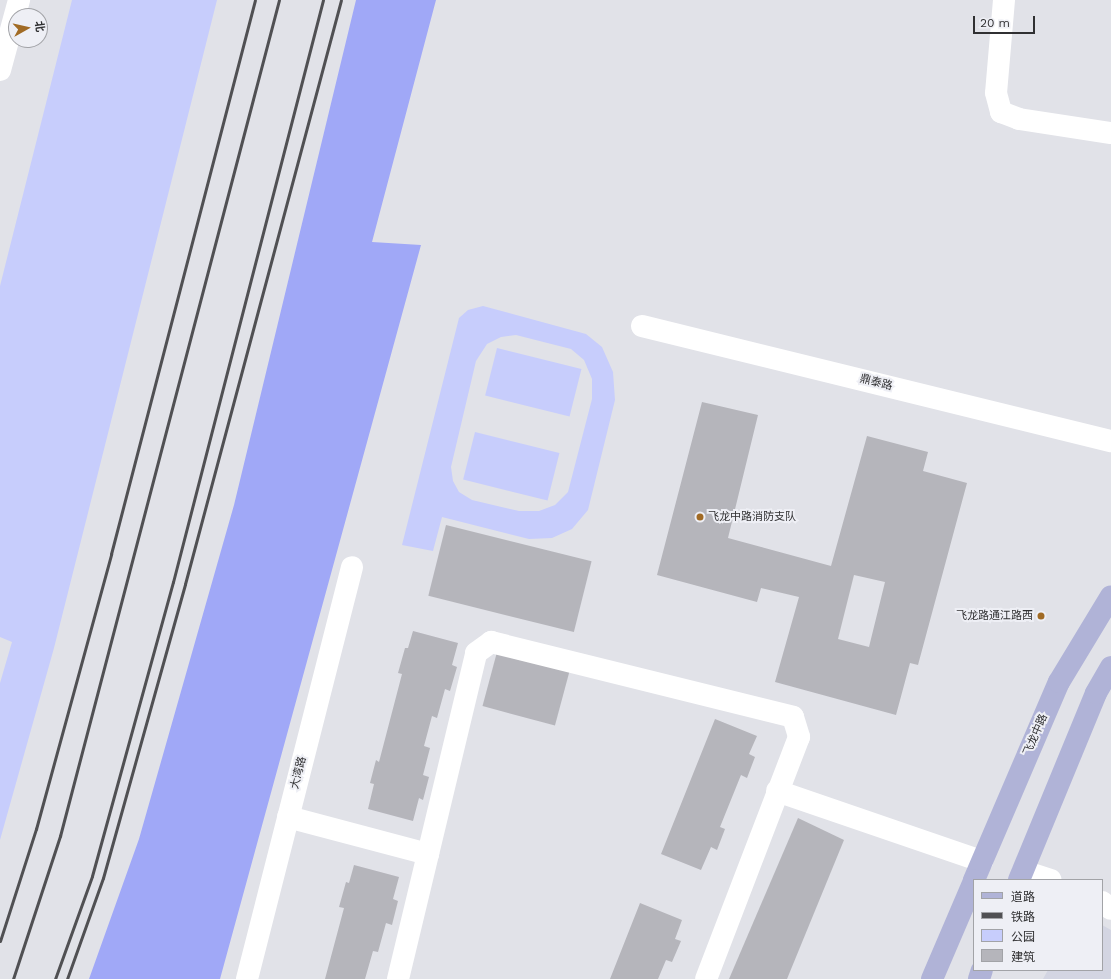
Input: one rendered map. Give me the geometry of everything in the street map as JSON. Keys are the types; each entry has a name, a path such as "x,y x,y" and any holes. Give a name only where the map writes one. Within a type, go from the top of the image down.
{"main road":[{"name":"飞龙中路","path":"977,874 1059,682 1111,596"},
{"path":"1021,875 1096,693 1111,667"},
{"name":"飞龙中路","path":"932,979 973,883"}],"street":[{"path":"0,70 19,0"},
{"path":"1004,0 996,93 1001,112 1019,119 1111,133"},
{"name":"鼎泰路","path":"642,326 1111,441"},
{"name":"大湾路","path":"246,979 352,567"},
{"path":"398,979 476,653 491,642 793,717 799,737 706,979"},
{"path":"777,791 977,874"},
{"path":"288,817 428,854"},
{"path":"1021,875 1045,879"},
{"path":"1103,903 1111,909"}],"shaded area":[{"path":"356,0 436,0 372,242 421,245 220,979 89,979 139,839 234,505"},
{"path":"1103,926 1111,930 1111,979 1043,979 1047,971 1103,971"}],"green space":[{"path":"72,0 217,0 54,648 0,840 0,683 12,642 0,637 0,286"},
{"path":"483,306 586,334 602,347 613,372 615,400 588,510 572,529 552,538 529,539 442,517 433,551 402,545 459,318 468,310","holes":["516,335 571,349 584,360 592,379 592,399 568,492 555,505 539,511 519,511 472,500 459,492 453,481 451,467 476,361 487,344 501,337"]},
{"path":"497,348 581,369 570,417 485,396"},
{"path":"475,432 559,453 548,501 463,480"}],"building":[{"path":"702,402 758,415 728,538 831,566 867,436 928,452 923,471 967,483 918,665 910,663 896,715 775,682 799,597 761,588 757,602 657,575","holes":["854,575 885,582 869,647 838,639"]},
{"path":"446,525 592,561 574,632 428,596"},
{"path":"413,631 458,643 452,665 457,667 450,691 445,689 437,718 432,716 424,746 430,748 423,775 429,777 423,800 419,798 413,821 368,809 374,784 370,783 376,760 379,762 402,674 398,673 405,648 408,648"},
{"path":"497,652 569,671 555,726 483,706"},
{"path":"715,719 757,736 749,754 755,757 747,778 741,775 720,827 725,829 717,850 711,847 701,870 661,854"},
{"path":"798,818 844,840 787,979 729,979"},
{"path":"354,865 399,877 393,899 398,901 392,925 386,923 378,952 373,951 365,979 325,979 344,908 339,907 346,882 349,883"},
{"path":"640,903 682,920 675,939 681,941 672,962 666,960 658,979 610,979"}],"railway":[{"path":"0,941 36,829 111,554 255,0"},
{"path":"13,979 60,836 279,0"},
{"path":"55,979 92,876 173,582 323,0"},
{"path":"67,979 103,878 185,584 341,0"}],"place":[{"name":"飞龙中路消防支队","path":"700,517"},
{"name":"飞龙路通江路西","path":"1041,616"}]}
